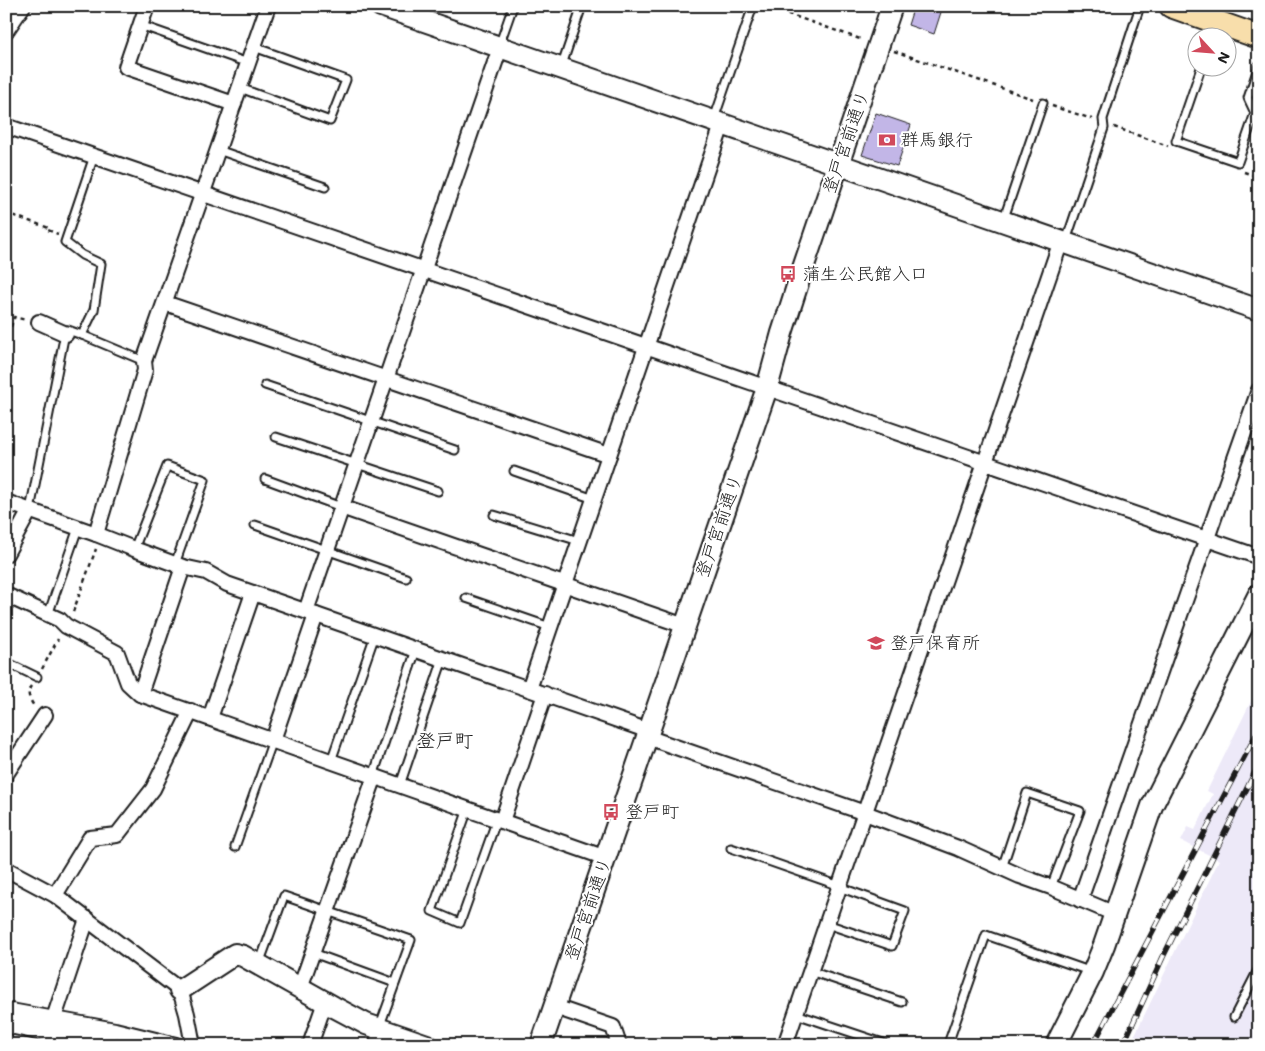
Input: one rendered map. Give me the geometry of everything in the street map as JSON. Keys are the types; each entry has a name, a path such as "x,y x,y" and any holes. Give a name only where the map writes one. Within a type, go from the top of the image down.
{"main road":[{"path":"1170,6 1194,10 1211,28"},
{"path":"1238,33 1259,36"}],"street":[{"path":"147,6 126,67 234,104"},
{"path":"96,534 145,370 144,362 268,6"},
{"path":"381,6 1259,310"},
{"name":"登戸宮前通り","path":"541,1045 767,388 794,296 892,6"},
{"path":"6,31 15,13"},
{"path":"273,740 311,613 327,550 499,48"},
{"path":"528,689 646,346 718,123"},
{"path":"6,126 1259,557"},
{"path":"785,1045 1063,242"},
{"path":"165,303 609,455"},
{"path":"39,322 66,334"},
{"path":"1080,900 1259,390"},
{"path":"6,502 179,565 206,572 227,584 545,694 958,848 1020,876 1115,914"},
{"path":"342,507 685,626"},
{"path":"6,554 30,510"},
{"path":"140,694 179,565"},
{"path":"210,718 253,593"},
{"path":"1056,1045 1093,972 1152,806 1259,594"},
{"path":"6,595 60,620 66,626 117,653 128,683 140,694 606,858"},
{"path":"500,820 545,694"},
{"path":"55,895 90,838 117,835 153,789 191,711"},
{"path":"6,774 45,715"},
{"path":"300,988 374,776"},
{"path":"6,869 55,895 180,990 193,1045"},
{"path":"50,1029 87,919"},
{"path":"180,990 235,954 259,964 366,1024 379,1034 427,1045"},
{"path":"310,1045 325,1002"},
{"path":"555,1007 613,1027 619,1045"},
{"path":"6,1012 11,1011 50,1029 115,1030 176,1045"},
{"path":"6,1022 50,1029 106,1044"}],"lane":[{"path":"499,48 513,6"},
{"path":"561,69 582,6"},
{"path":"718,123 753,6"},
{"path":"1063,242 1104,128 1103,119 1140,6"},
{"path":"140,25 248,63"},
{"path":"240,88 330,120 346,80 254,47"},
{"path":"1198,78 1176,141 1238,162 1254,113 1248,98 1259,65"},
{"path":"1003,221 1043,103"},
{"path":"218,150 324,187"},
{"path":"82,335 94,310 101,264 82,256 65,242 94,156"},
{"path":"30,510 62,347 68,330 144,362"},
{"path":"265,385 455,450"},
{"path":"276,437 438,491"},
{"path":"134,549 167,466 205,480 179,565"},
{"path":"514,471 594,498"},
{"path":"266,479 342,507"},
{"path":"494,515 579,541"},
{"path":"255,525 406,578"},
{"path":"48,615 78,528"},
{"path":"466,598 550,626"},
{"path":"331,761 376,635"},
{"path":"374,776 416,650"},
{"path":"400,785 443,659"},
{"path":"6,662 37,677"},
{"path":"235,846 273,740"},
{"path":"1002,868 1027,793 1080,811 1050,887"},
{"path":"468,809 432,911 460,923 500,820"},
{"path":"731,848 905,911 892,946 827,924"},
{"path":"259,964 284,896 411,940 379,1034"},
{"path":"949,1041 986,936 1093,972"},
{"path":"312,953 395,983"},
{"path":"1234,1017 1259,968"},
{"path":"810,971 902,1002"},
{"path":"796,1014 883,1043"}],"path":[{"path":"765,6 1168,146"},
{"path":"1243,172 1259,177"},
{"path":"6,213 49,228"},
{"path":"6,342 14,316"},
{"path":"6,434 6,455"}],"shaded area":[{"path":"1259,685 1259,1045 1130,1045 1219,860 1181,841 1188,827 1195,830 1213,794 1207,791"}],"building":[{"path":"914,6 943,6 934,34 908,25"},
{"name":"群馬銀行","path":"876,113 911,125 897,166 862,155"}],"railway":[{"path":"1093,1045 1259,729"},
{"path":"1123,1045 1163,957 1259,764"}],"place":[{"name":"群馬銀行","path":"887,140"},
{"name":"蒲生公民館入口","path":"788,274"},
{"name":"登戸保育所","path":"876,643"},
{"name":"登戸町","path":"611,812"}],"district":[{"name":"登戸町","path":"445,740"}]}
